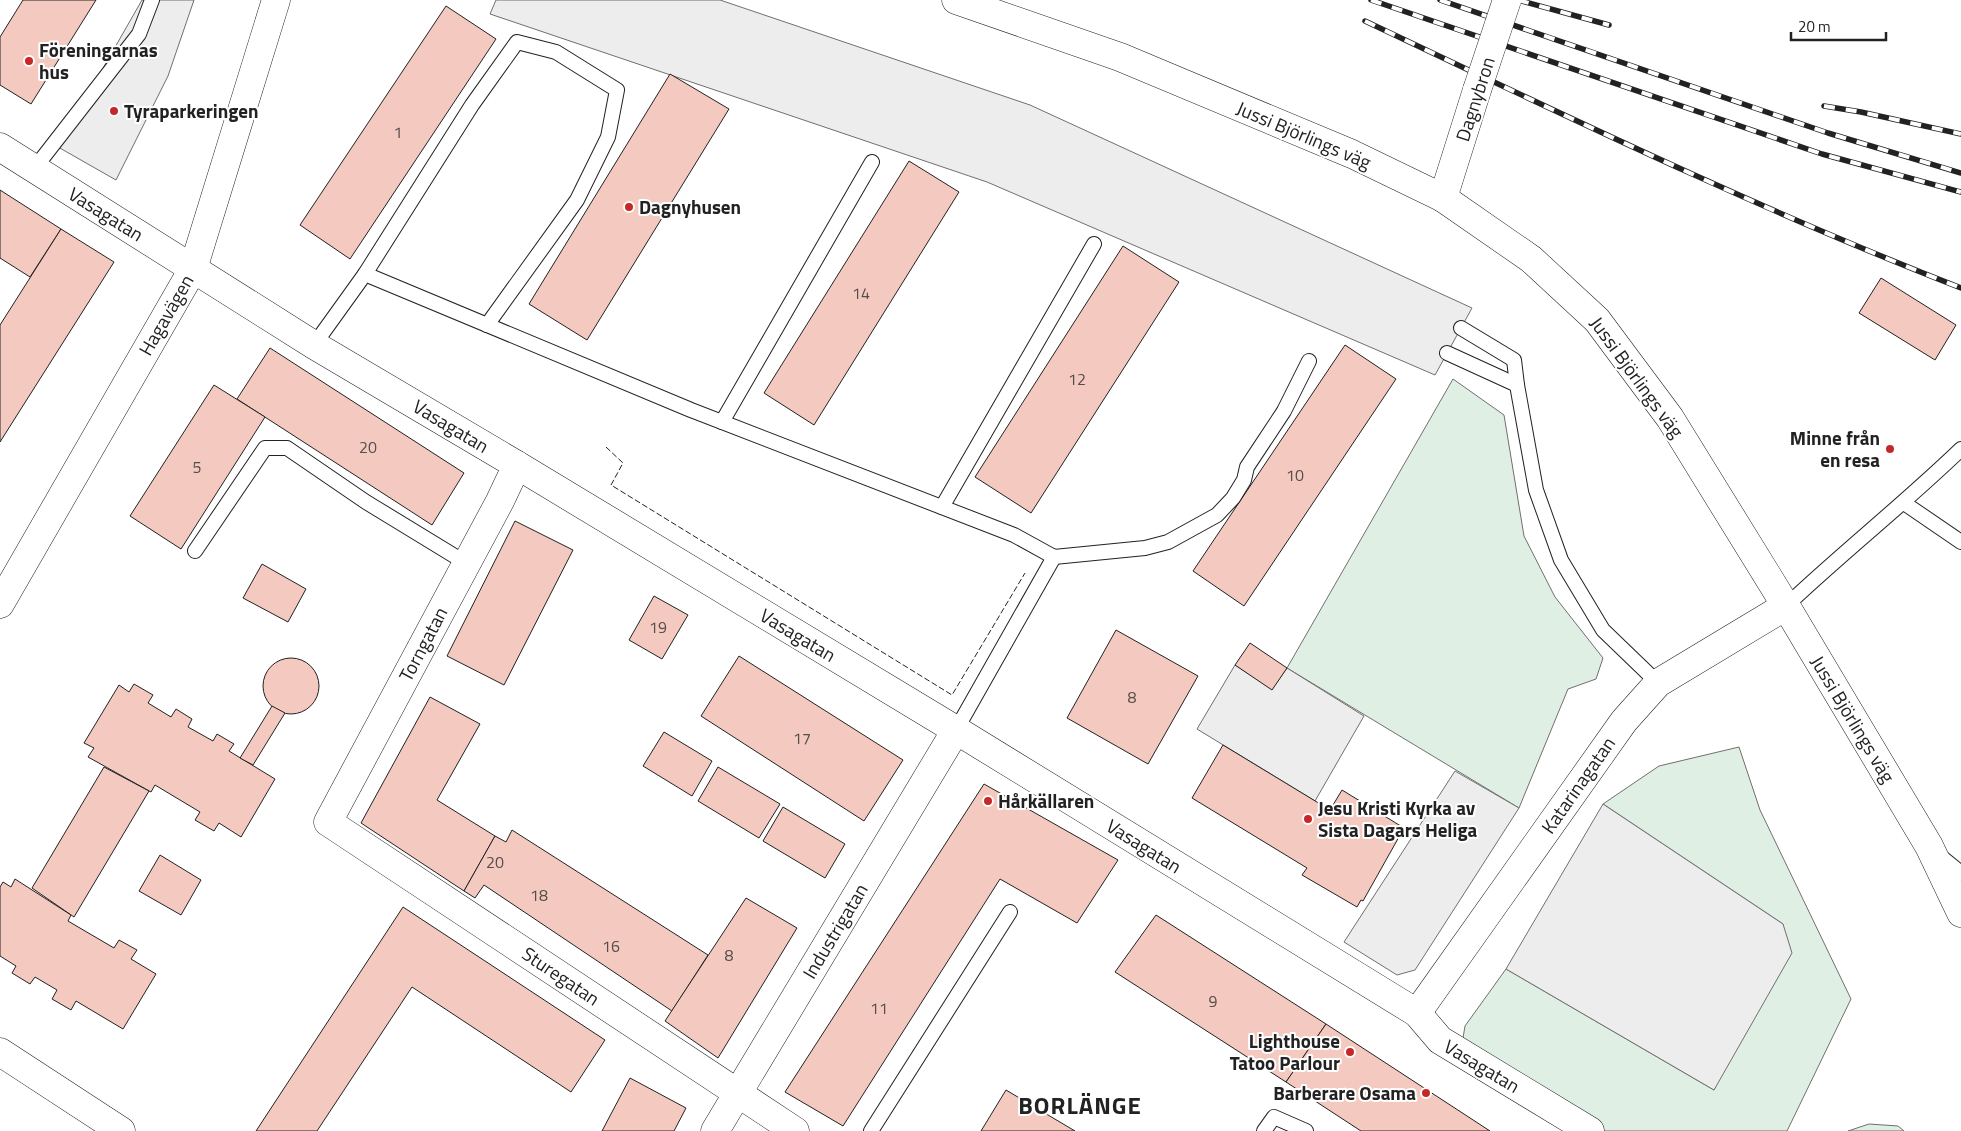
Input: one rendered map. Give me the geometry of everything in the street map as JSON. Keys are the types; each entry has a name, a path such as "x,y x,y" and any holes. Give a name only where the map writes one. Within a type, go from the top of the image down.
{"street":[{"name":"Hagavägen","path":"0,604 193,269 276,0"},
{"name":"Jussi Björlings väg","path":"956,0 1120,57 1352,154 1443,198 1531,259 1597,320 1670,418 1786,606 1930,846 1961,913"},
{"name":"Dagnybron","path":"1443,198 1507,0"},
{"name":"Vasagatan","path":"0,147 314,345 956,730 1417,1013 1440,1040 1590,1131"},
{"name":"Torngatan","path":"328,822 517,465"},
{"name":"Katarinagatan","path":"1417,1013 1624,721 1658,683 1786,606"},
{"name":"Industrigatan","path":"715,1131 956,730"},
{"name":"Sturegatan","path":"328,822 795,1131"},
{"name":"Jussi Björlings väg","path":"1930,846 1961,885"},
{"path":"0,1052 121,1131"}],"lane":[{"path":"34,169 139,34 152,0"},
{"path":"314,345 365,274 472,105 517,42 556,52 617,90 608,137 577,200 487,325"},
{"path":"722,422 872,162"},
{"path":"942,507 1094,244"},
{"path":"365,274 722,422 1014,535 1054,557 1145,548 1168,542 1217,515 1233,498 1244,480 1247,467 1284,411 1309,361"},
{"path":"1461,328 1514,360 1536,490 1561,560 1603,630 1658,683"},
{"path":"1447,353 1517,385"},
{"path":"195,551 265,448 287,448 366,502 466,563"},
{"path":"1786,606 1827,567 1904,503 1961,449"},
{"path":"1904,503 1961,542"},
{"path":"956,730 1054,557"},
{"path":"1930,846 1961,873"},
{"path":"871,1131 1010,912"},
{"path":"1264,1131 1274,1117 1306,1131"}],"green space":[{"path":"1453,379 1504,415 1524,536 1555,597 1603,658 1596,679 1568,689 1519,808 1287,668"},
{"path":"1739,747 1760,810 1851,999 1787,1131 1601,1131 1462,1044 1465,1026 1506,969 1714,1090 1783,924 1603,804 1659,766"},
{"path":"1869,1124 1898,1126 1904,1131 1848,1131"}],"shaded area":[{"name":"Tyraparkeringen","path":"142,0 194,0 168,76 116,180 58,147"},
{"path":"496,0 720,0 1030,105 1472,308 1435,375 987,182 490,14"},
{"path":"1235,665 1272,689 1287,668 1364,716 1315,801 1197,729"},
{"path":"1455,771 1519,808 1415,970 1397,975 1344,942"},
{"path":"1603,804 1783,924 1792,953 1714,1090 1506,969"}],"building":[{"name":"Föreningarnas hus","path":"23,0 96,0 31,104 0,85 0,37"},
{"path":"446,6 496,39 350,259 300,225"},
{"name":"Dagnyhusen","path":"670,74 729,109 587,340 529,304"},
{"path":"909,161 959,192 814,425 764,393"},
{"path":"0,190 61,229 30,277 0,258"},
{"path":"61,229 114,262 0,442 0,325"},
{"path":"1123,246 1179,282 1031,513 975,477"},
{"path":"1881,278 1956,325 1935,360 1859,313"},
{"path":"1345,345 1396,379 1244,606 1193,571"},
{"path":"270,348 464,473 432,525 237,399"},
{"path":"214,385 265,417 181,549 130,516"},
{"path":"515,521 573,550 504,685 447,656"},
{"path":"262,564 306,589 288,622 243,598"},
{"path":"654,596 688,615 662,659 629,640"},
{"path":"1116,630 1198,676 1148,764 1067,718"},
{"path":"1250,643 1287,668 1272,690 1235,665"},
{"path":"739,656 903,760 864,821 701,716"},
{"path":"291,658 306,663 314,671 319,686 314,701 306,709 291,714 276,709 268,701 263,686 268,671 276,663"},
{"path":"134,684 153,695 148,703 171,717 176,709 192,719 188,727 213,741 217,734 234,744 229,751 275,779 241,837 219,823 214,831 195,820 200,812 155,785 151,792 88,757 94,748 84,743 119,685 129,692"},
{"path":"430,697 480,724 437,800 495,836 464,891 361,823"},
{"path":"272,706 285,713 253,765 240,758"},
{"path":"664,732 712,761 692,796 643,766"},
{"name":"Jesu Kristi Kyrka av Sista Dagars Heliga","path":"1223,745 1330,810 1342,790 1404,828 1363,901 1361,900 1357,907 1302,875 1307,868 1192,798"},
{"path":"104,767 149,791 74,917 32,888"},
{"path":"718,767 780,804 759,838 698,801"},
{"path":"984,784 1118,860 1077,923 1000,879 843,1126 785,1092"},
{"path":"783,807 845,844 825,878 763,841"},
{"path":"512,830 708,955 672,1011 484,885 475,898 464,891 495,836 506,842"},
{"path":"160,855 201,880 181,915 139,891"},
{"path":"15,879 71,915 68,921 114,948 119,940 137,950 131,959 156,974 123,1029 76,1001 71,1010 52,999 57,990 35,977 30,984 12,973 16,966 0,956 0,887 3,882 11,887"},
{"path":"746,898 797,928 718,1058 665,1021"},
{"path":"403,907 605,1040 571,1092 412,987 317,1131 256,1131"},
{"path":"1156,915 1326,1024 1286,1082 1115,972"},
{"path":"1326,1024 1490,1131 1361,1131 1286,1082"},
{"path":"630,1078 686,1108 674,1131 602,1131"},
{"path":"1006,1090 1075,1131 981,1131"}],"railway":[{"path":"1371,0 1822,154 1961,192"},
{"path":"1440,0 1828,133 1961,173"},
{"path":"1518,0 1609,25"},
{"path":"1365,21 1587,126 1735,193 1885,258 1961,288"},
{"path":"1824,106 1861,112 1961,134"}],"fence":[{"path":"606,447 623,463 611,485 952,695 1025,573"}],"place":[{"name":"Föreningarnas hus","path":"29,61"},
{"name":"Tyraparkeringen","path":"114,111"},
{"name":"Dagnyhusen","path":"629,207"},
{"name":"Minne från en resa","path":"1890,449"},
{"name":"Hårkällaren","path":"988,801"},
{"name":"Jesu Kristi Kyrka av Sista Dagars Heliga","path":"1308,819"},
{"name":"Lighthouse Tatoo Parlour","path":"1350,1052"},
{"name":"Barberare Osama","path":"1426,1093"}],"district":[{"name":"BORLÄNGE","path":"1080,1106"}]}
